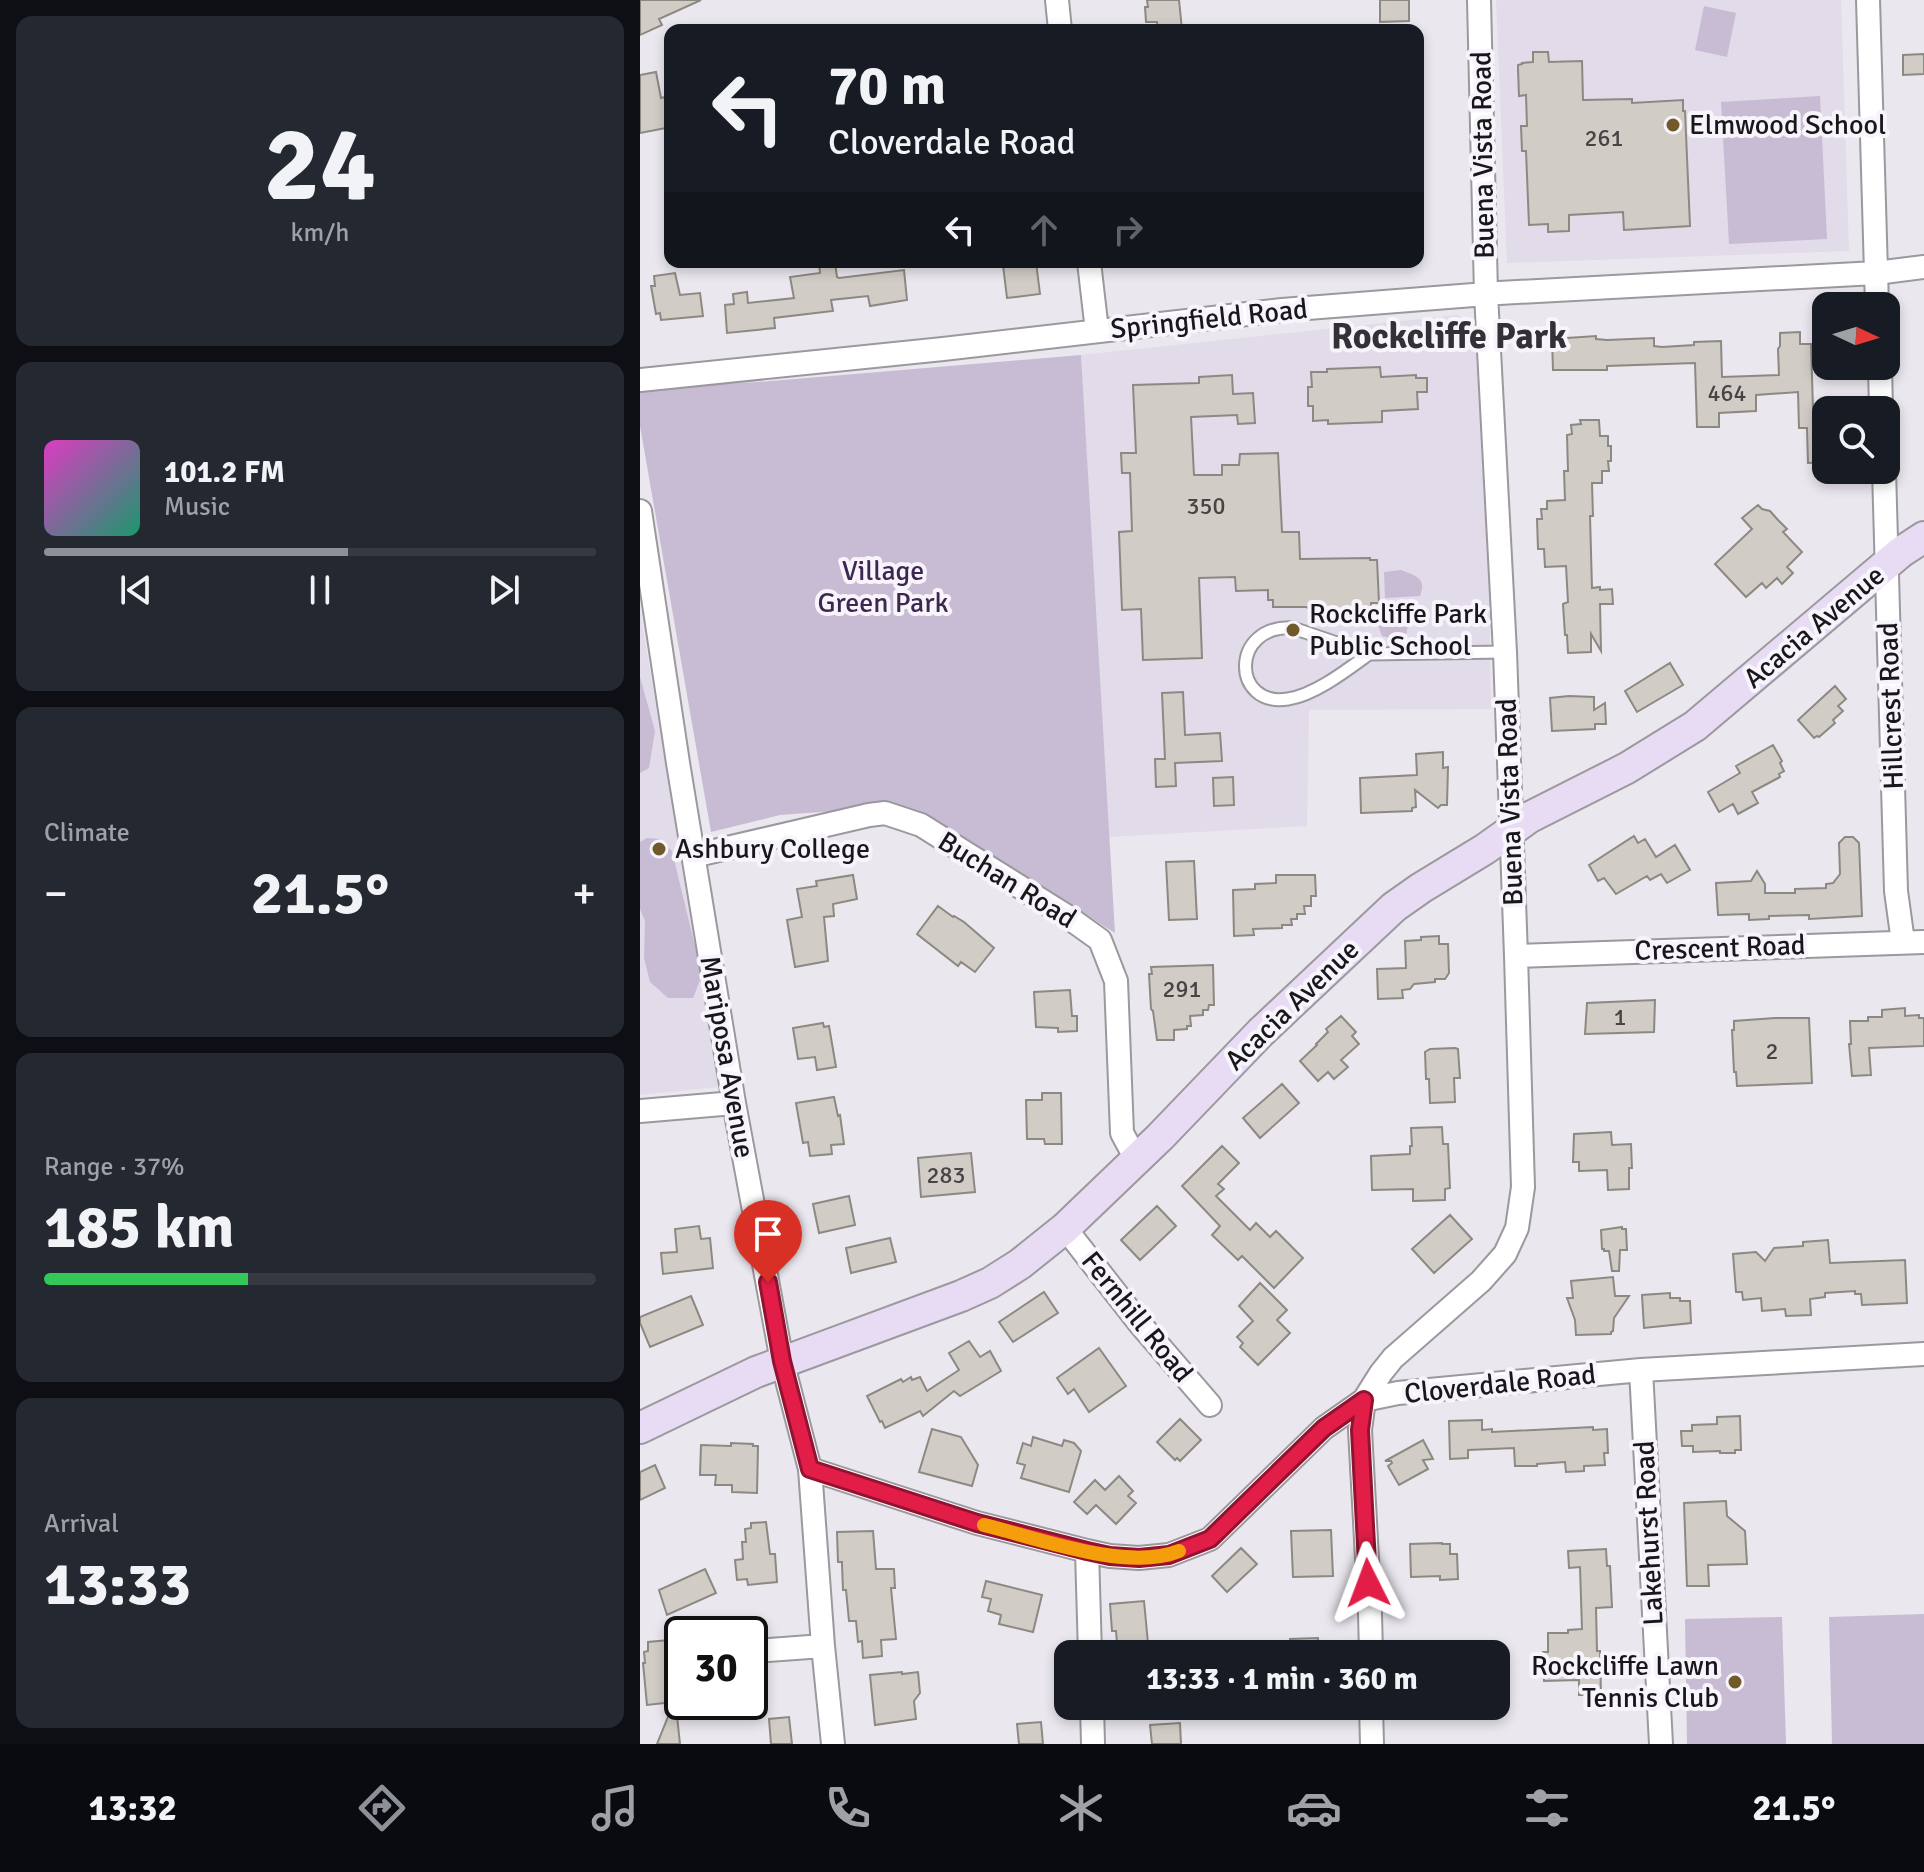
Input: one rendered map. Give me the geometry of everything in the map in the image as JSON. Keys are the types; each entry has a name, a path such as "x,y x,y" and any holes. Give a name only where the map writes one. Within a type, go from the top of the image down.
{"street":[{"path":"1057,0 1059,24"},
{"name":"Buena Vista Road","path":"1364,1400 1393,1358 1481,1281 1505,1254 1517,1228 1523,1187 1505,652 1486,294 1479,0"},
{"path":"1868,0 1877,292"},
{"name":"Springfield Road","path":"640,380 1282,310 1486,294 1876,273 1924,267"},
{"path":"1090,268 1097,331"},
{"name":"Hillcrest Road","path":"1884,484 1896,891 1913,942"},
{"name":"Mariposa Avenue","path":"640,511 734,1103 782,1361 810,1469 833,1744"},
{"name":"Acacia Avenue","path":"640,1428 782,1361 990,1283 1020,1264 1065,1228 1160,1137 1261,1032 1394,907 1539,812 1627,768 1695,726 1901,552 1924,537"},
{"name":"Buchan Road","path":"693,856 885,813 921,825 1065,915 1100,940 1116,981 1122,1133 1136,1159"},
{"name":"Crescent Road","path":"1516,956 1913,942"},
{"path":"640,1111 734,1103"},
{"name":"Fernhill Road","path":"1065,1228 1140,1324 1210,1405"},
{"name":"Cloverdale Road","path":"810,1469 977,1523 1087,1551 1124,1557 1154,1557 1169,1555 1210,1539 1324,1428 1364,1400 1398,1393 1641,1370 1924,1354"},
{"name":"Lakehurst Road","path":"1641,1370 1661,1744"},
{"path":"1364,1400 1360,1430 1371,1640"},
{"path":"1087,1551 1090,1640"},
{"path":"768,1650 823,1646"},
{"path":"1092,1720 1093,1744"},
{"path":"1371,1720 1372,1744"}],"lane":[{"path":"1369,654 1304,694 1287,699 1260,694 1248,683 1246,676 1246,659 1253,643 1267,631 1281,627 1293,628 1369,654 1505,652"}],"shaded area":[{"name":"Elmwood School","path":"1496,0 1841,0 1849,251 1507,263"},
{"name":"Rockcliffe Park Public School","path":"1458,315 1478,330 1488,545 1491,709 1309,710 1307,826 1108,837 1081,355"},
{"name":"Ashbury College","path":"640,610 718,1087 640,1095"}],"green space":[{"path":"1704,6 1736,13 1727,57 1695,50"},
{"path":"1820,96 1827,239 1729,244 1721,102"},
{"name":"Village Green Park","path":"1081,355 1115,933 1003,862 888,807 780,815 711,832 640,426 640,389"},
{"path":"1401,570 1421,581 1420,596 1385,598 1384,572"},
{"path":"1394,612 1406,617 1406,635 1382,636 1378,615"},
{"path":"640,677 655,731 649,768 640,773"},
{"path":"647,838 659,839 672,851 702,975 693,998 668,998 650,982 644,958 645,921 640,909 640,842"},
{"path":"1924,1614 1924,1744 1832,1744 1829,1617"},
{"name":"Rockcliffe Lawn Tennis Club","path":"1782,1617 1786,1744 1687,1744 1685,1619"}],"building":[{"path":"640,0 701,0 659,19 662,25 640,35"},
{"path":"1147,0 1179,0 1181,24 1146,22 1145,7 1148,7"},
{"path":"1380,0 1409,0 1409,21 1380,22"},
{"path":"1533,52 1548,52 1549,62 1582,61 1583,100 1632,99 1632,103 1683,100 1690,226 1624,230 1623,212 1569,215 1569,231 1548,232 1548,224 1529,225 1526,151 1522,151 1521,126 1527,126 1526,95 1519,96 1518,65 1533,62"},
{"path":"1924,54 1924,74 1903,75 1903,55"},
{"path":"656,72 661,98 664,97 664,128 640,133 640,75"},
{"path":"819,268 836,268 839,278 904,270 907,300 870,306 868,296 831,300 833,311 774,318 775,328 727,333 725,305 734,304 733,294 747,292 748,303 794,298 790,277 820,273"},
{"path":"1003,268 1037,268 1040,294 1007,298"},
{"path":"675,273 680,295 700,293 703,316 661,320 660,313 656,314 651,286 655,286 654,276"},
{"path":"1800,332 1800,344 1811,344 1812,463 1808,463 1807,428 1799,428 1798,392 1756,395 1756,411 1719,413 1719,427 1697,427 1695,363 1607,366 1607,370 1553,370 1552,339 1596,336 1596,339 1607,340 1654,338 1654,346 1662,347 1721,341 1722,377 1779,375 1780,333"},
{"path":"1380,367 1381,377 1416,375 1416,378 1427,378 1427,392 1417,392 1418,409 1382,411 1382,422 1328,424 1328,420 1313,421 1313,406 1308,406 1311,372"},
{"path":"1232,375 1233,394 1253,393 1255,423 1238,424 1237,415 1191,417 1194,475 1222,475 1222,465 1239,465 1240,454 1278,453 1282,532 1299,532 1300,559 1377,560 1379,603 1371,603 1371,608 1353,616 1349,624 1306,607 1273,607 1273,600 1268,600 1268,590 1236,591 1235,577 1199,578 1202,658 1143,660 1141,609 1122,610 1119,532 1132,531 1130,473 1122,473 1121,453 1136,453 1133,385 1199,383 1199,377"},
{"path":"1580,420 1599,420 1600,436 1608,436 1608,446 1611,446 1609,471 1602,471 1602,483 1592,483 1593,516 1590,516 1592,588 1612,589 1613,604 1600,604 1601,651 1591,634 1591,652 1568,653 1563,604 1568,602 1566,566 1545,567 1544,549 1538,549 1537,519 1542,519 1541,509 1547,509 1547,501 1565,500 1567,435 1572,434 1571,425 1581,424"},
{"path":"1758,505 1770,511 1787,529 1783,532 1802,552 1787,567 1793,573 1782,584 1777,578 1766,588 1762,583 1746,597 1715,564 1752,529 1742,518"},
{"path":"1670,663 1683,685 1637,712 1625,691"},
{"path":"1835,686 1846,699 1838,706 1843,711 1833,720 1835,723 1814,738 1798,720"},
{"path":"1183,692 1185,735 1220,733 1222,761 1175,763 1176,786 1156,787 1155,759 1165,759 1162,693"},
{"path":"1594,697 1594,710 1605,703 1606,724 1595,724 1595,729 1552,731 1550,698"},
{"path":"1773,745 1782,761 1784,771 1779,774 1780,777 1752,792 1758,803 1738,814 1733,804 1719,812 1708,792 1740,773 1736,766"},
{"path":"1443,752 1443,768 1448,767 1447,805 1438,808 1415,790 1416,807 1412,811 1361,813 1360,778 1417,775 1416,754"},
{"path":"1233,777 1234,805 1214,806 1213,778"},
{"path":"1634,836 1638,843 1645,839 1656,857 1675,845 1690,870 1667,883 1661,874 1650,880 1647,876 1616,894 1604,878 1598,881 1589,865"},
{"path":"1845,837 1853,837 1859,843 1862,916 1809,919 1809,915 1769,916 1769,919 1749,920 1749,914 1718,915 1716,883 1751,881 1757,871 1765,884 1765,893 1795,893 1795,889 1826,888 1826,884 1833,883 1840,874 1839,843"},
{"path":"1194,861 1197,919 1169,920 1166,862"},
{"path":"853,875 857,899 833,904 834,916 824,917 828,961 795,967 787,920 802,917 797,889 817,886 816,881"},
{"path":"1276,875 1315,875 1316,896 1311,896 1311,906 1304,906 1305,914 1297,914 1297,919 1291,919 1292,925 1253,929 1254,935 1234,936 1233,890 1255,889 1255,884 1276,883"},
{"path":"938,906 964,922 994,948 975,972 961,962 958,966 917,934"},
{"path":"1439,936 1439,944 1448,944 1449,973 1445,979 1414,984 1410,989 1402,990 1403,998 1378,999 1377,969 1406,968 1405,941"},
{"path":"1213,965 1214,1005 1203,1010 1203,1015 1190,1016 1191,1026 1187,1029 1174,1030 1174,1040 1157,1040 1151,1009 1151,967"},
{"path":"1070,990 1072,1016 1077,1016 1077,1031 1058,1032 1058,1028 1036,1027 1034,992"},
{"path":"1655,1000 1654,1032 1585,1034 1587,1003"},
{"path":"1905,1008 1905,1016 1919,1015 1919,1018 1924,1018 1924,1046 1869,1048 1871,1075 1852,1076 1850,1021 1868,1021 1868,1017 1882,1017 1882,1010"},
{"path":"1341,1016 1356,1032 1352,1036 1359,1044 1341,1060 1348,1067 1334,1079 1328,1072 1318,1081 1300,1061"},
{"path":"1809,1018 1812,1083 1737,1086 1732,1030 1734,1021"},
{"path":"823,1023 824,1027 829,1026 836,1067 817,1070 815,1057 798,1059 793,1028"},
{"path":"1458,1049 1460,1078 1454,1078 1455,1102 1430,1103 1425,1052"},
{"path":"1282,1084 1299,1103 1260,1138 1243,1118"},
{"path":"1042,1093 1061,1093 1062,1144 1045,1144 1044,1139 1027,1139 1026,1100 1042,1100"},
{"path":"834,1097 844,1144 831,1145 832,1154 810,1156 808,1142 803,1143 796,1103"},
{"path":"1442,1127 1443,1144 1448,1144 1450,1188 1445,1189 1445,1200 1413,1201 1413,1189 1372,1190 1371,1156 1410,1154 1411,1128"},
{"path":"1611,1132 1612,1145 1631,1144 1629,1189 1608,1190 1607,1170 1579,1171 1579,1162 1573,1162 1574,1134"},
{"path":"1222,1146 1239,1163 1218,1184 1224,1189 1216,1196 1250,1230 1256,1223 1270,1237 1276,1231 1303,1258 1274,1288 1242,1256 1238,1260 1212,1235 1220,1226 1182,1186"},
{"path":"971,1153 975,1192 921,1197 918,1158"},
{"path":"849,1196 855,1225 819,1233 813,1204"},
{"path":"1157,1206 1176,1226 1140,1260 1121,1240"},
{"path":"1450,1215 1472,1239 1434,1273 1412,1249"},
{"path":"699,1226 701,1239 710,1238 713,1268 663,1274 661,1253 677,1252 675,1229"},
{"path":"1626,1229 1627,1250 1620,1250 1619,1271 1612,1271 1609,1251 1602,1249 1601,1230"},
{"path":"890,1238 896,1262 851,1273 846,1248"},
{"path":"1828,1240 1830,1263 1905,1260 1907,1303 1862,1305 1861,1294 1855,1294 1855,1291 1825,1293 1825,1297 1810,1299 1811,1315 1786,1316 1785,1309 1762,1311 1761,1298 1743,1300 1742,1292 1736,1292 1733,1254 1756,1252 1765,1261 1774,1248"},
{"path":"1613,1277 1615,1296 1629,1296 1614,1318 1613,1331 1611,1334 1576,1335 1575,1320 1567,1298 1573,1298 1571,1281"},
{"path":"1260,1283 1287,1310 1277,1320 1290,1333 1258,1365 1240,1347 1243,1343 1237,1337 1253,1321 1239,1306"},
{"path":"1044,1292 1058,1313 1013,1342 999,1322"},
{"path":"1670,1293 1670,1298 1690,1301 1691,1323 1644,1328 1642,1295"},
{"path":"691,1296 703,1325 650,1347 640,1317"},
{"path":"969,1341 980,1357 990,1351 1001,1371 960,1396 954,1391 923,1416 920,1411 885,1428 867,1396 911,1377 912,1380 920,1377 927,1391 959,1370 949,1353"},
{"path":"1099,1348 1126,1386 1089,1412 1074,1389 1068,1394 1057,1378"},
{"path":"1740,1416 1741,1450 1735,1450 1735,1453 1693,1452 1693,1446 1682,1446 1681,1431 1692,1431 1692,1425 1717,1424 1717,1417"},
{"path":"1180,1419 1201,1440 1180,1461 1175,1460 1157,1442"},
{"path":"1482,1420 1482,1430 1492,1429 1492,1432 1607,1429 1605,1465 1584,1466 1584,1471 1566,1472 1565,1462 1515,1466 1514,1448 1468,1450 1468,1458 1450,1459 1449,1421"},
{"path":"932,1429 961,1437 978,1465 972,1486 919,1472"},
{"path":"1033,1437 1062,1446 1064,1440 1074,1443 1081,1451 1069,1492 1021,1478 1025,1465 1017,1463 1023,1443 1031,1446"},
{"path":"1423,1440 1433,1459 1423,1460 1428,1469 1399,1485 1388,1466 1391,1461 1385,1461"},
{"path":"731,1443 758,1446 757,1493 732,1492 732,1485 715,1485 716,1475 700,1475 701,1445 731,1446"},
{"path":"655,1465 665,1488 640,1500 640,1472"},
{"path":"1119,1476 1133,1491 1128,1496 1136,1503 1116,1524 1096,1505 1087,1514 1074,1502 1095,1480 1105,1490"},
{"path":"1726,1501 1727,1516 1745,1531 1747,1564 1708,1565 1709,1586 1687,1586 1684,1503"},
{"path":"766,1522 770,1554 775,1554 777,1582 748,1585 747,1579 737,1580 735,1560 743,1559 745,1529 751,1528 751,1523"},
{"path":"1331,1530 1333,1576 1293,1577 1291,1531"},
{"path":"873,1531 876,1569 894,1569 895,1588 891,1588 896,1639 881,1640 882,1656 863,1658 856,1621 849,1621 842,1562 838,1562 837,1532"},
{"path":"1410,1544 1450,1544 1450,1554 1457,1554 1458,1579 1411,1577"},
{"path":"1241,1548 1257,1564 1227,1592 1212,1576"},
{"path":"1606,1549 1612,1607 1596,1608 1601,1695 1579,1695 1579,1680 1544,1681 1543,1652 1548,1652 1548,1633 1582,1629 1580,1567 1569,1568 1568,1551"},
{"path":"705,1569 716,1593 667,1615 659,1590"},
{"path":"986,1581 1042,1595 1033,1632 999,1624 1001,1615 988,1611 991,1599 982,1597"},
{"path":"1144,1601 1148,1640 1117,1640 1116,1631 1112,1631 1110,1604"},
{"path":"1318,1638 1318,1640 1290,1640"},
{"path":"664,1640 664,1703 647,1705 643,1663 648,1642"},
{"path":"918,1672 920,1693 914,1701 916,1719 875,1725 870,1675"},
{"path":"789,1717 792,1744 771,1744 769,1719"},
{"path":"667,1720 677,1720 680,1744 657,1744"},
{"path":"1041,1722 1043,1744 1019,1744 1017,1724"},
{"path":"1180,1723 1181,1744 1152,1744 1150,1725"}],"slow traffic":[{"path":"984,1525 1110,1556 1139,1558 1179,1551"}],"place":[{"name":"Elmwood School","path":"1673,125"},
{"name":"Rockcliffe Park Public School","path":"1293,630"},
{"name":"Ashbury College","path":"659,849"},
{"name":"Rockcliffe Lawn Tennis Club","path":"1735,1682"}],"district":[{"name":"Rockcliffe Park","path":"1449,336"}],"route":[{"path":"768,1282 782,1361 810,1469 977,1523 1110,1556 1139,1558 1169,1555 1210,1539 1324,1428 1364,1400 1360,1430 1368,1583"}]}
